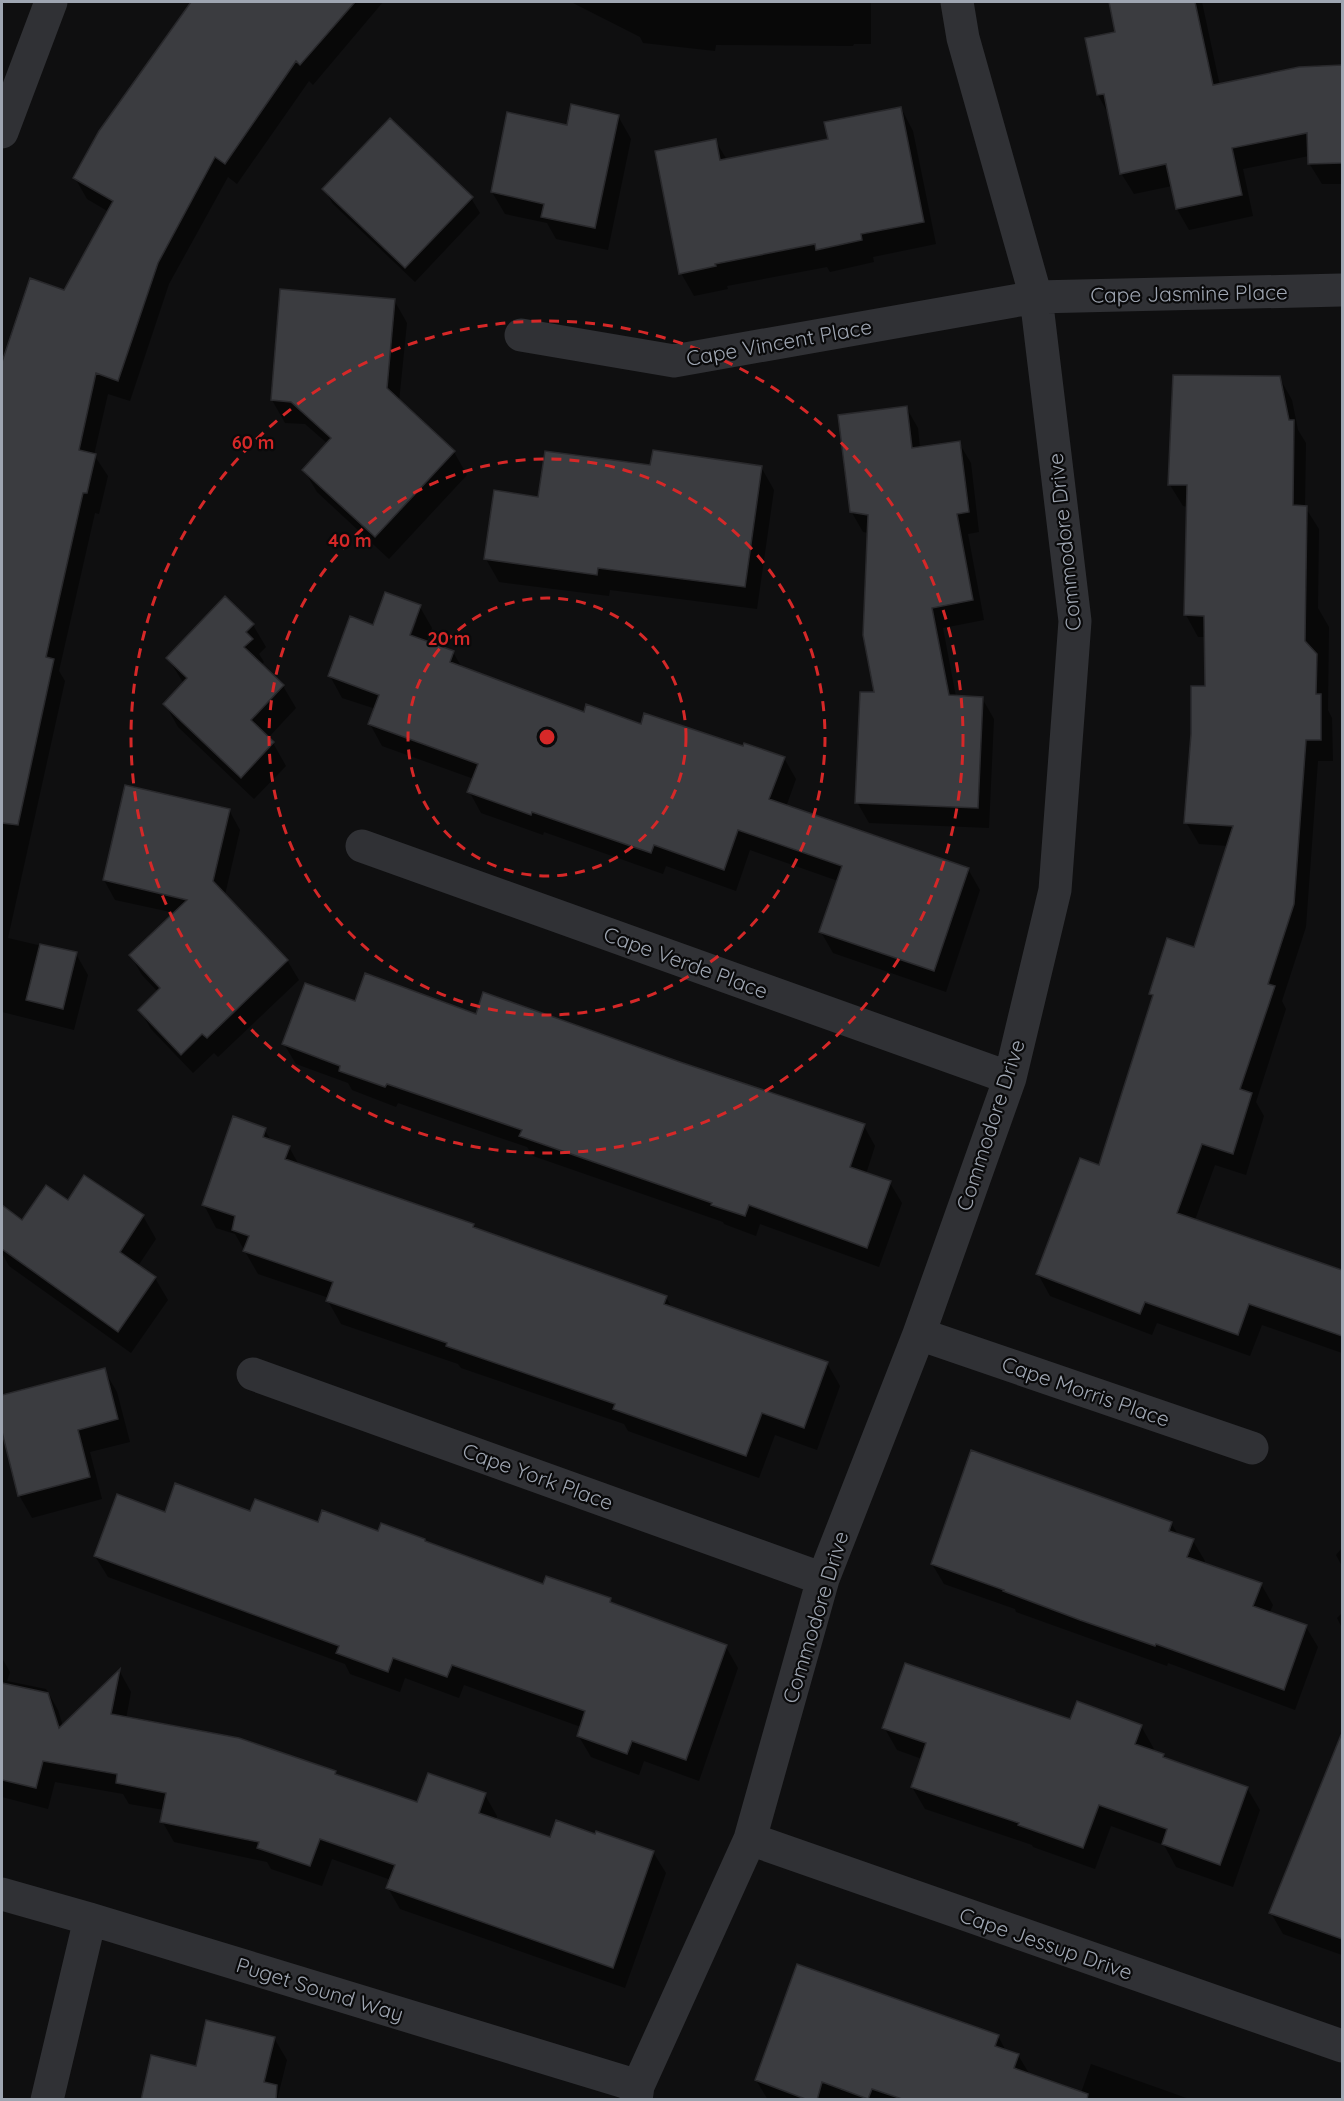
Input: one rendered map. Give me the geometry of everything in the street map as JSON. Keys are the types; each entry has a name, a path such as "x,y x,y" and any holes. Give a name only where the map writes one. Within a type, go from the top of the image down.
{"street":[{"path":"2,132 51,2"},
{"name":"Commodore Drive","path":"637,2093 750,1839 823,1579 919,1334 1010,1078 1055,890 1075,621 1036,297 963,38 957,2"},
{"name":"Cape Jasmine Place","path":"1036,297 1341,290"},
{"name":"Cape Vincent Place","path":"521,335 674,361 1036,297"},
{"name":"Cape Verde Place","path":"362,846 1010,1078"},
{"name":"Cape Morris Place","path":"919,1334 1252,1448"},
{"name":"Cape York Place","path":"253,1374 823,1579"},
{"name":"Cape Jessup Drive","path":"750,1839 1342,2046"},
{"name":"Puget Sound Way","path":"2,1894 90,1919 637,2093"},
{"path":"47,2100 90,1919"}],"building":[{"path":"191,2 355,2 300,65 296,61 225,164 215,157 158,263 118,381 96,373 79,450 96,454 87,493 83,493 46,657 54,659 18,825 2,823 2,362 30,278 64,290 113,201 73,178 99,131"},
{"path":"1109,2 1195,2 1213,85 1299,67 1342,65 1342,163 1308,164 1307,133 1232,148 1242,195 1176,209 1166,164 1120,174 1104,94 1097,95 1085,38 1115,32"},
{"path":"571,104 619,115 595,228 541,217 544,204 491,192 507,112 567,125"},
{"path":"901,107 924,222 861,234 862,240 816,250 815,244 715,264 716,266 679,274 655,151 716,139 720,160 828,139 824,122"},
{"path":"390,118 473,197 405,268 322,189"},
{"path":"280,289 395,299 387,388 455,451 375,537 302,470 331,438 291,402 271,400"},
{"path":"1173,375 1280,376 1289,420 1294,420 1293,505 1307,506 1305,641 1317,654 1316,694 1321,694 1321,740 1306,740 1294,904 1268,984 1275,986 1240,1089 1252,1093 1233,1154 1202,1144 1177,1213 1342,1270 1342,1336 1249,1304 1238,1335 1145,1302 1140,1314 1036,1274 1080,1158 1099,1165 1153,995 1149,994 1167,938 1194,947 1233,826 1184,823 1191,734 1191,686 1205,686 1204,616 1184,615 1187,485 1168,485"},
{"path":"907,406 912,448 960,441 969,512 957,514 973,600 932,608 949,695 983,697 978,808 855,803 860,692 874,692 863,635 868,515 850,512 838,415"},
{"path":"653,450 762,466 745,587 598,568 597,575 484,559 494,490 538,497 545,451 650,465"},
{"path":"385,592 421,605 410,635 454,651 450,662 584,712 586,704 641,724 644,713 743,746 744,743 785,757 769,799 969,868 934,971 819,932 842,866 738,830 724,870 654,845 651,853 467,792 478,764 368,724 379,695 328,676 350,616 373,625"},
{"path":"225,596 254,624 246,632 253,639 244,647 284,685 251,720 274,742 241,778 163,704 187,678 166,658"},
{"path":"125,785 230,809 213,881 288,960 207,1038 202,1034 181,1055 138,1010 160,988 129,955 187,900 103,880"},
{"path":"40,944 77,952 63,1009 26,1000"},
{"path":"365,973 476,1014 483,992 680,1062 865,1124 850,1167 891,1181 867,1248 749,1205 745,1216 711,1205 712,1203 519,1136 522,1130 387,1084 385,1087 339,1071 340,1066 282,1044 305,983 355,1001"},
{"path":"233,1116 266,1128 263,1137 290,1146 285,1159 474,1224 473,1227 667,1296 664,1304 828,1362 804,1428 762,1413 746,1456 613,1409 615,1404 446,1346 447,1343 326,1301 333,1282 243,1251 249,1236 232,1230 235,1216 202,1205"},
{"path":"84,1175 144,1215 120,1252 156,1277 118,1332 2,1249 2,1205 22,1220 46,1185 68,1200"},
{"path":"105,1368 118,1419 78,1430 90,1477 18,1496 2,1432 2,1395"},
{"path":"971,1450 1172,1522 1169,1531 1194,1539 1187,1557 1262,1583 1253,1606 1307,1625 1284,1690 1156,1644 1155,1646 1080,1620 931,1564"},
{"path":"175,1483 250,1511 255,1499 318,1522 322,1510 378,1531 381,1523 543,1584 546,1576 611,1598 610,1602 727,1645 686,1760 632,1741 627,1754 577,1736 585,1711 452,1665 447,1677 393,1658 388,1672 336,1653 339,1646 94,1556 117,1494 165,1512"},
{"path":"905,1663 1070,1719 1077,1701 1142,1725 1135,1744 1164,1754 1163,1757 1248,1787 1220,1865 1162,1844 1167,1829 1099,1805 1083,1848 1018,1825 1019,1823 911,1787 926,1743 882,1728"},
{"path":"120,1669 111,1714 239,1738 417,1802 428,1773 486,1793 479,1813 550,1837 556,1820 654,1851 613,1968 386,1888 395,1865 320,1839 310,1866 257,1848 259,1842 160,1822 166,1793 116,1783 117,1774 43,1761 36,1788 2,1780 2,1683 48,1693 59,1728"},
{"path":"1342,1735 1342,1939 1269,1913"},
{"path":"797,1964 999,2035 995,2046 1019,2054 1014,2068 1088,2094 1087,2100 905,2100 872,2089 868,2099 822,2082 817,2100 808,2100 755,2080"},
{"path":"206,2020 275,2037 264,2082 277,2085 276,2100 141,2100 151,2055 196,2066"}]}
